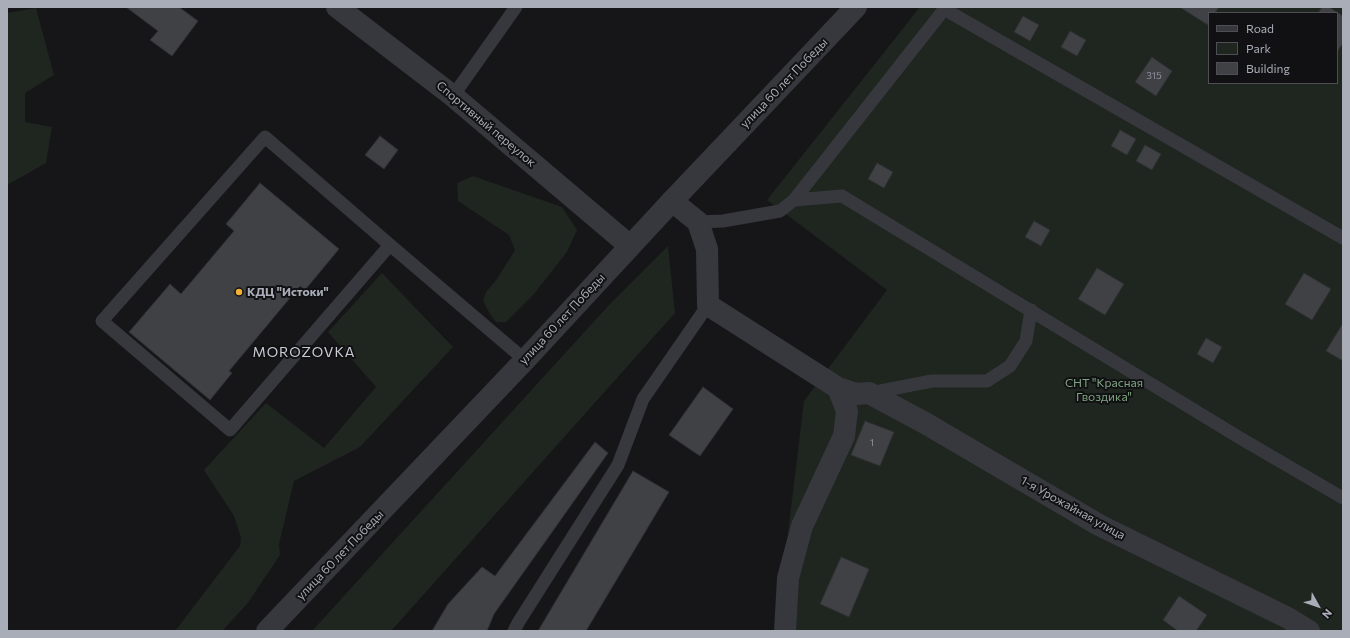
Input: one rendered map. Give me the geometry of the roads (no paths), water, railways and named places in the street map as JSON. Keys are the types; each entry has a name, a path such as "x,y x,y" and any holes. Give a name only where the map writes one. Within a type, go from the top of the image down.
{"street":[{"name":"Спортивный переулок","path":"337,7 453,96 630,246"},
{"name":"улица 60 лет Победы","path":"267,631 525,360 630,246 856,7"},
{"path":"672,202 698,222 707,249 708,305"},
{"name":"1-я Урожайная улица","path":"708,305 838,388 856,394 869,393 925,423 1099,525 1288,618 1309,631"},
{"path":"785,631 788,578 802,526 844,436 847,410 838,388"}],"lane":[{"path":"453,96 516,7"},
{"path":"698,222 722,221 780,211 794,200 945,8 1343,238"},
{"path":"390,245 230,430 102,321 265,137 525,360"},
{"path":"794,200 842,196 1240,438 1343,498"},
{"path":"514,631 618,465 643,398 708,305"},
{"path":"869,393 932,381 987,381 1010,366 1026,341 1031,310"}],"place":[{"name":"КДЦ \"Истоки\"","path":"239,292"}],"district":[{"name":"MOROZOVKA","path":"304,352"}],"park label":[{"name":"СНТ \"Красная Гвоздика\"","path":"1104,390"}]}
